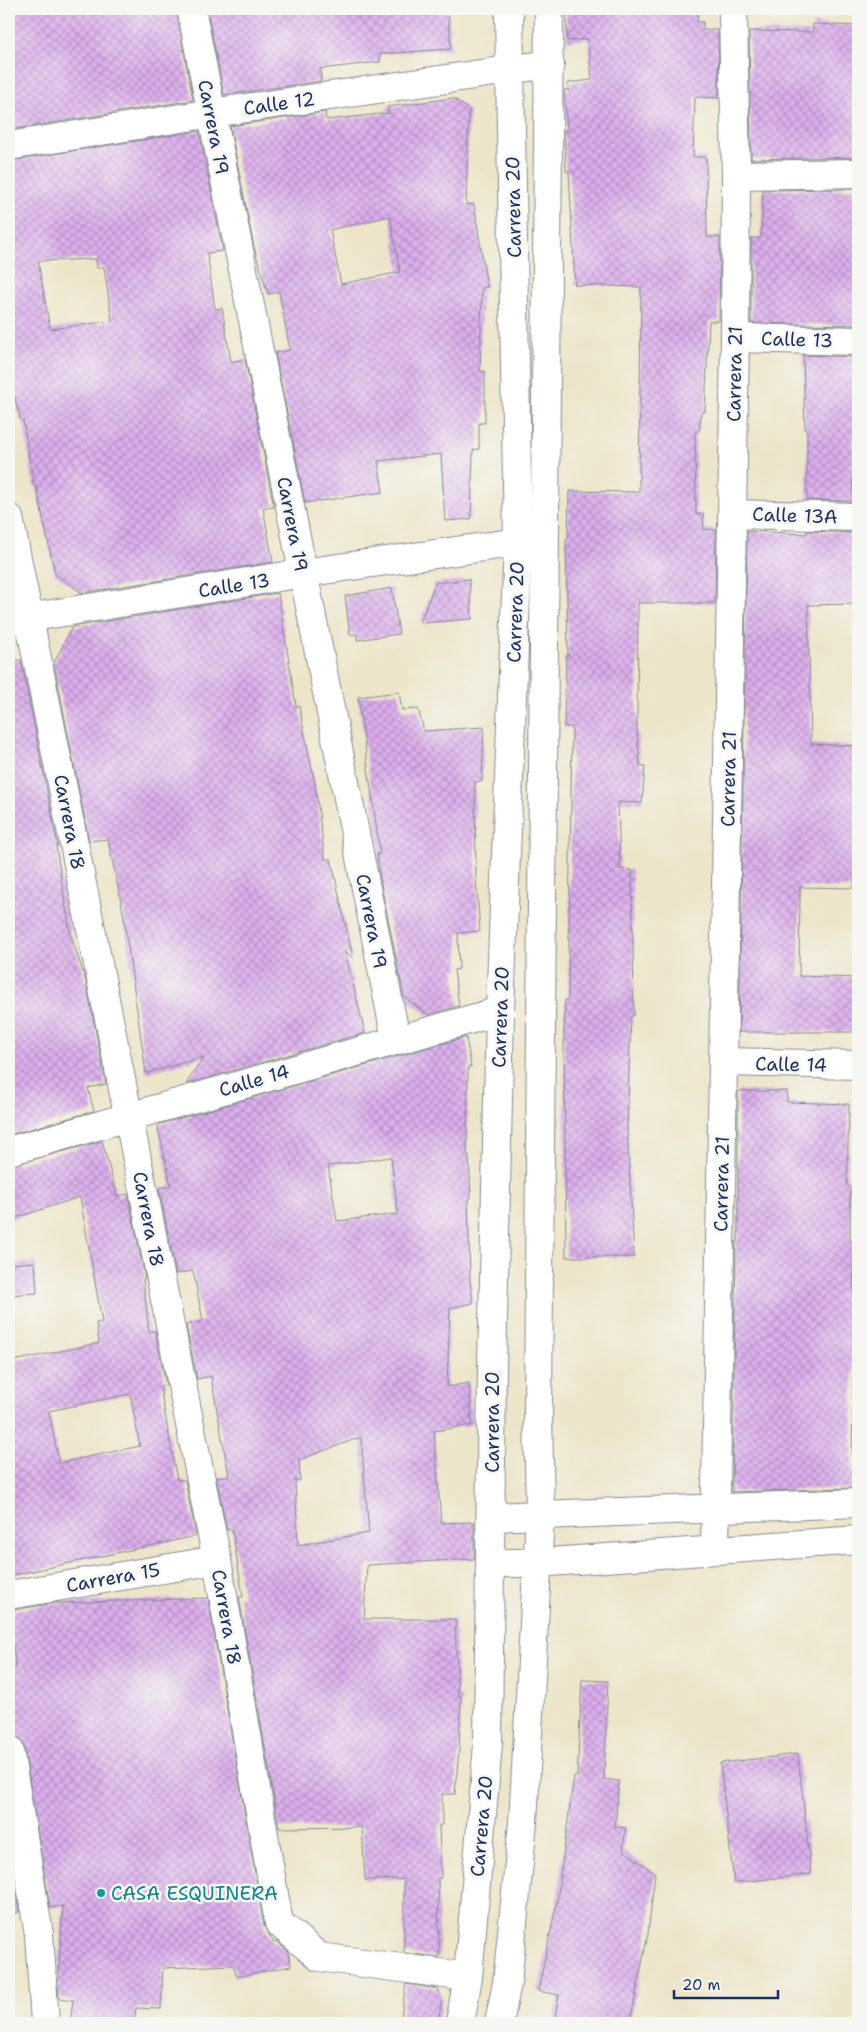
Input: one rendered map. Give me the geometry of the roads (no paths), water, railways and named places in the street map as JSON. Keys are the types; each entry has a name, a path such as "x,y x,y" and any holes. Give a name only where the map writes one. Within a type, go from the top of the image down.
{"street":[{"name":"Carrera 19","path":"191,9 396,1039"},
{"name":"Carrera 20","path":"460,2023 468,1977 488,1744 492,1356 500,1011 518,542 509,9"},
{"name":"Carrera 20","path":"499,2023 507,1983 523,1822 540,1516 538,1410 549,9"},
{"name":"Carrera 21","path":"715,1549 735,338 736,175 733,9"},
{"name":"Calle 12","path":"9,146 212,113 550,64"},
{"path":"736,175 858,173"},
{"name":"Calle 13","path":"735,338 858,341"},
{"name":"Calle 13A","path":"732,514 858,517"},
{"name":"Carrera 18","path":"9,518 19,620 129,1117 217,1560 279,1923 319,1957 468,1977"},
{"name":"Calle 13","path":"19,620 303,573 518,542"},
{"name":"Calle 14","path":"9,1151 396,1039 500,1011"},
{"name":"Calle 14","path":"723,1062 858,1065"},
{"path":"491,1517 858,1503"},
{"path":"491,1563 536,1563 858,1540"},
{"name":"Carrera 15","path":"9,1595 217,1560"},
{"path":"9,1749 39,1935 45,2023"}],"place":[{"name":"CASA ESQUINERA","path":"101,1893"}]}
